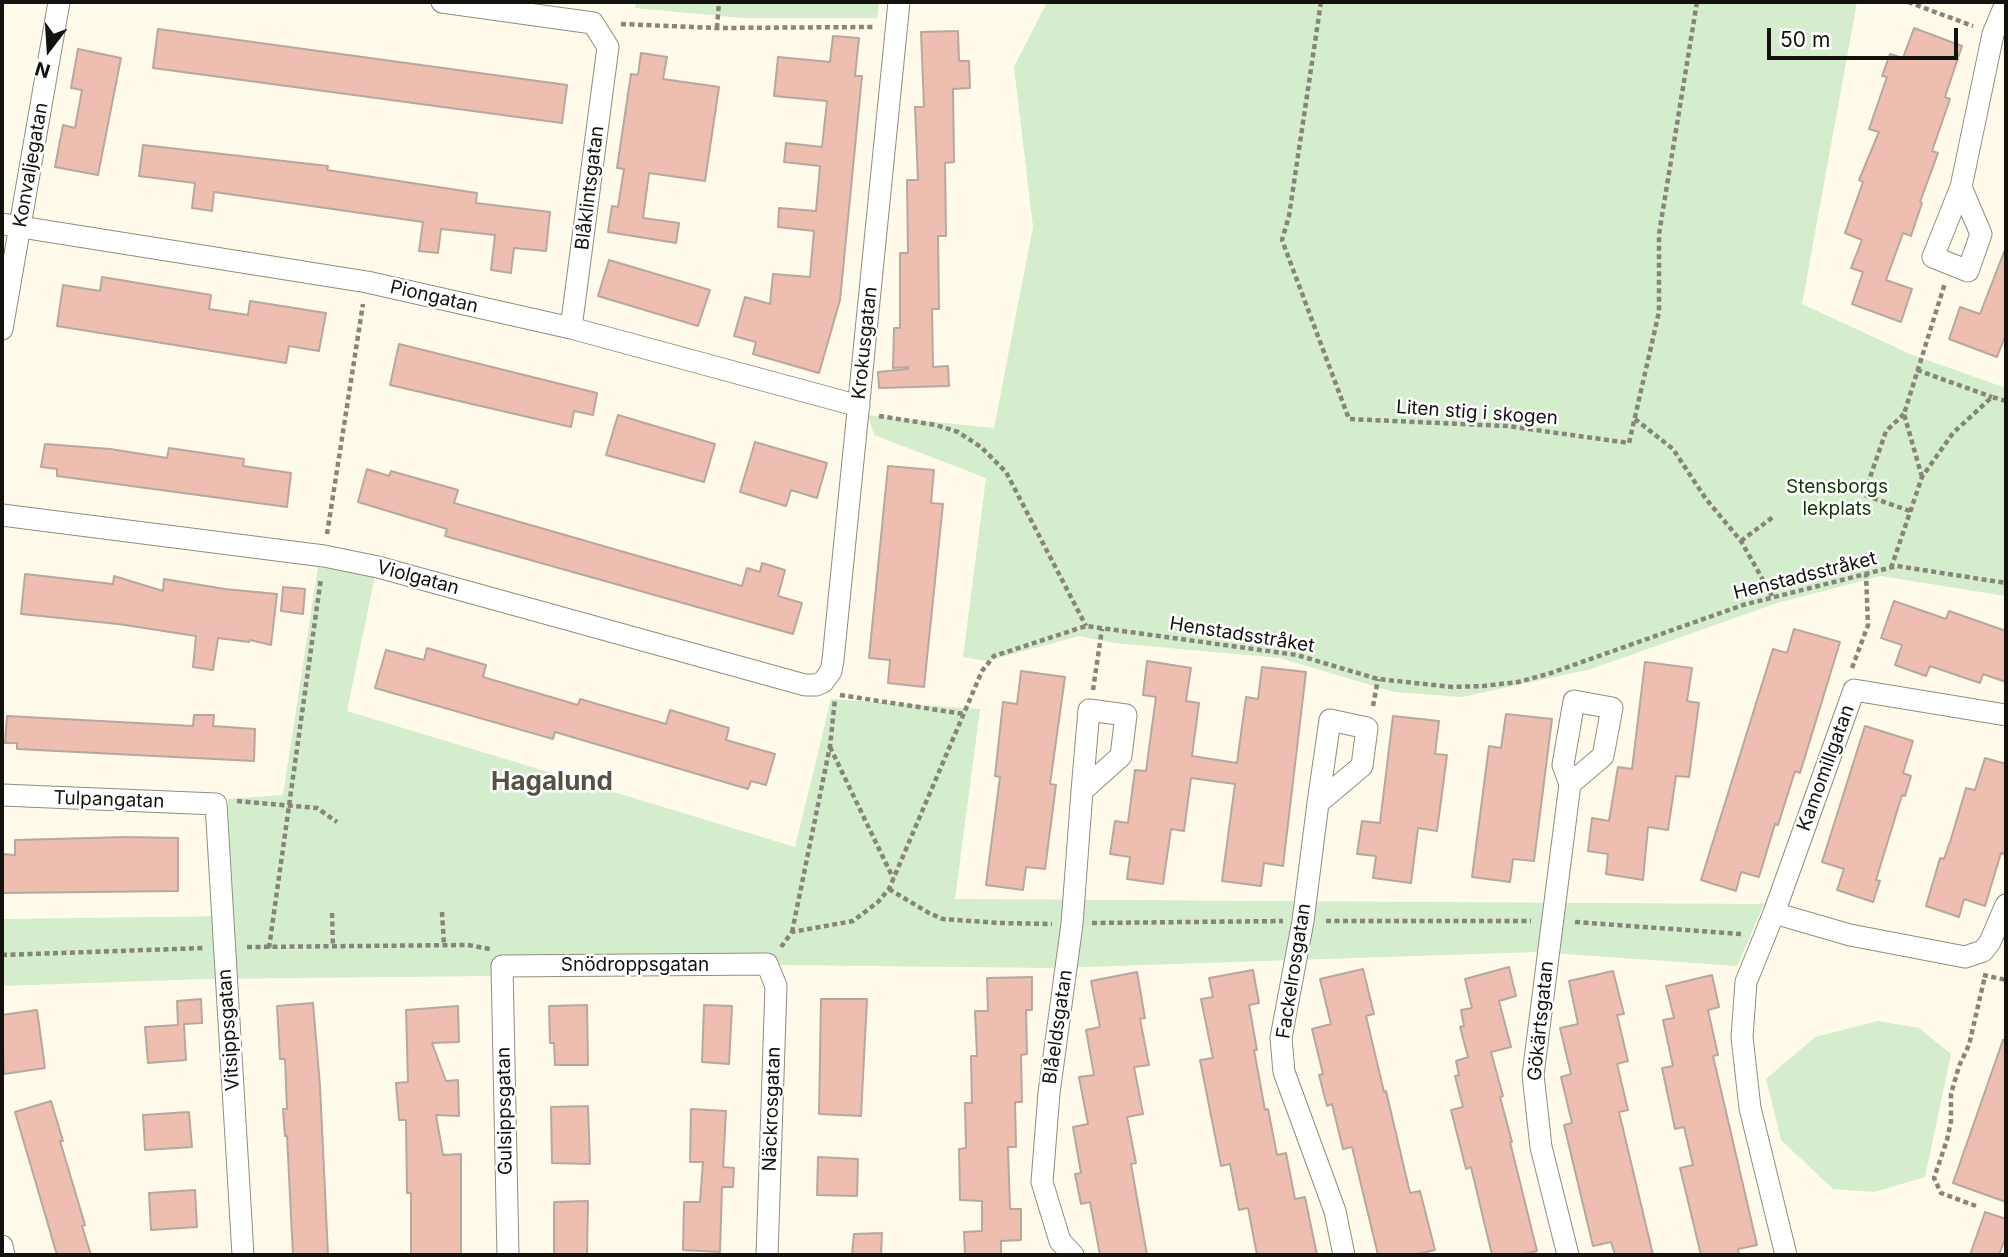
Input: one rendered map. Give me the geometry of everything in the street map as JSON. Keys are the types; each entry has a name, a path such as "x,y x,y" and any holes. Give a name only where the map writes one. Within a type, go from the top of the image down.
{"street":[{"name":"Konvaljegatan","path":"2,328 11,226 59,2"},
{"path":"442,2 593,23"},
{"name":"Krokusgatan","path":"823,682 831,671 833,660 899,2"},
{"path":"1961,187 1981,234 1968,271 1933,257 1961,187 1993,34 2006,3"},
{"name":"Blåklintsgatan","path":"571,328 608,47 593,23"},
{"name":"Piongatan","path":"11,226 367,282 571,328 859,406"},
{"name":"Violgatan","path":"2,515 324,556 401,573 805,685 823,682"},
{"name":"Kamomillgatan","path":"1786,1255 1750,1108 1742,1037 1746,982 1774,913 1854,690 2006,715"},
{"path":"1082,791 1121,756 1126,715 1089,710"},
{"name":"Blåeldsgatan","path":"1073,1255 1060,1241 1042,1182 1049,1093 1072,923 1089,710"},
{"name":"Gökärtsgatan","path":"1568,1255 1541,1147 1532,1075 1570,784"},
{"name":"Tulpangatan","path":"2,795 216,804"},
{"name":"Fackelrosgatan","path":"1318,803 1303,921 1281,1038 1283,1072 1335,1211 1344,1255"},
{"name":"Vitsippsgatan","path":"216,804 243,1255"},
{"path":"1774,913 1850,935 1973,957 1983,951 1990,942 2006,905"},
{"name":"Snödroppsgatan","path":"502,966 767,964"},
{"name":"Näckrosgatan","path":"767,964 776,986 767,1255"},
{"name":"Gulsippsgatan","path":"502,966 508,1255"},
{"path":"2,1247 5,1255"}],"path":[{"path":"717,28 719,2"},
{"name":"Liten stig i skogen","path":"1321,2 1289,216 1282,240 1349,419 1507,426 1629,443 1659,312 1659,234 1697,2"},
{"path":"1908,2 1993,34"},
{"path":"593,23 717,28 896,27"},
{"path":"1910,511 1864,495 1886,430 1904,414 1951,265"},
{"path":"269,948 324,556 367,282"},
{"path":"1917,370 2006,401"},
{"path":"1891,568 1922,477 1953,433 1992,397"},
{"path":"792,932 853,921 878,902 889,889 982,671 994,656 1086,626 1006,472 981,447 958,432 936,425 874,415 859,406"},
{"path":"1904,414 1922,477"},
{"path":"1634,419 1673,449 1706,499 1741,541 1773,596"},
{"path":"1741,541 1773,516"},
{"name":"Henstadsstråket","path":"1086,626 1297,655 1378,679 1452,687 1483,686 1518,682 1566,669 1773,596 1897,566 2006,583"},
{"path":"1854,690 1852,670 1868,625 1866,574"},
{"path":"1089,710 1102,629"},
{"path":"767,964 792,932 830,746 835,695 964,714"},
{"path":"830,746 893,879"},
{"path":"216,804 225,800 317,808 337,822"},
{"path":"442,912 444,945"},
{"path":"332,913 333,947"},
{"path":"2,955 223,947 468,945 492,949 502,966"},
{"path":"1976,1206 1941,1193 1934,1178 1949,1130 1951,1094 1959,1066 1969,1045 1985,976"}],"green space":[{"path":"636,2 879,2 877,18 742,18 635,8"},
{"name":"Stensborgs lekplats","path":"1047,2 1857,2 1802,304 1910,354 2006,388 2006,596 1881,576 1777,603 1591,669 1462,697 1394,692 1280,658 1114,643 1079,636 987,661 963,657 986,478 874,435 868,415 994,428 1033,227 1014,67"},
{"path":"318,567 375,576 347,711 795,847 831,699 980,709 955,899 1764,904 1737,966 1536,952 1052,968 783,965 489,976 205,979 2,986 2,919 231,916 228,799 283,795"},
{"path":"1878,1021 1919,1028 1951,1054 1925,1177 1874,1192 1833,1189 1781,1140 1766,1079 1815,1037"}],"building":[{"path":"1914,28 1962,46 1945,97 1950,99 1932,151 1938,153 1920,202 1922,203 1911,236 1903,233 1886,280 1912,289 1901,322 1852,304 1863,272 1851,268 1862,240 1845,233 1863,182 1859,180 1879,132 1869,129 1887,77 1882,76 1890,54 1903,58"},
{"path":"158,29 567,85 562,123 153,68"},
{"path":"958,31 959,61 969,61 970,88 953,89 954,162 945,163 946,236 938,236 939,309 932,309 933,367 948,366 949,386 879,388 878,372 908,369 893,368 894,328 900,328 900,253 908,253 907,180 918,180 915,107 924,107 921,32"},
{"path":"833,36 859,38 855,76 862,76 840,300 819,373 753,354 756,342 734,336 745,297 770,304 773,274 810,277 814,231 778,227 779,208 816,211 820,166 784,162 786,143 822,147 827,101 774,96 778,57 830,62"},
{"path":"78,49 121,58 98,175 55,167 63,125 75,128 82,90 71,88"},
{"path":"641,53 667,57 663,79 719,87 705,181 649,173 643,218 679,223 676,243 608,232 612,206 618,207 624,169 617,168 631,74 638,75"},
{"path":"143,145 328,166 327,170 477,193 476,203 550,212 546,251 514,248 511,273 491,270 495,235 441,229 438,253 419,251 423,222 214,192 212,211 192,208 195,183 139,176"},
{"path":"2004,252 2006,334 1997,357 1949,339 1960,307 1980,314"},
{"path":"609,260 710,290 698,326 598,296"},
{"path":"102,277 211,295 209,309 248,315 250,301 326,313 319,351 289,346 286,363 57,326 63,285 100,291"},
{"path":"399,344 597,393 593,415 574,411 571,427 390,385"},
{"path":"618,415 715,444 704,482 606,455"},
{"path":"755,442 827,463 817,498 791,490 786,506 740,492"},
{"path":"45,444 110,449 167,458 169,448 244,459 243,466 291,473 287,507 57,476 57,469 41,467"},
{"path":"888,466 934,470 931,503 943,504 924,687 888,683 890,660 869,658"},
{"path":"367,469 389,476 391,471 458,490 454,503 742,586 747,568 760,572 762,563 785,570 778,596 802,603 793,634 445,536 447,529 358,502"},
{"path":"25,574 113,584 114,576 163,591 164,579 277,594 271,645 250,640 218,638 213,670 193,667 196,636 118,624 21,614"},
{"path":"283,587 305,589 303,614 281,611"},
{"path":"1894,601 1946,619 1949,611 2006,631 2006,682 1983,674 1980,683 1930,666 1926,676 1895,665 1902,645 1881,638"},
{"path":"1794,629 1840,642 1800,773 1795,771 1759,877 1741,872 1736,891 1701,880 1773,649 1787,653"},
{"path":"427,648 486,665 483,677 578,705 580,699 666,724 670,710 729,728 726,740 775,754 766,785 751,781 748,789 555,732 553,739 375,688 386,650 424,660"},
{"path":"1147,661 1191,668 1186,701 1199,703 1192,756 1237,763 1246,697 1258,699 1262,667 1306,672 1283,866 1264,863 1261,886 1222,881 1235,784 1191,778 1184,831 1171,829 1163,884 1127,879 1130,857 1110,854 1115,821 1128,823 1135,770 1146,771 1156,697 1143,695"},
{"path":"1645,662 1692,668 1687,701 1699,703 1689,777 1676,776 1668,830 1648,827 1643,880 1606,874 1608,854 1588,851 1592,818 1609,821 1618,767 1632,769"},
{"path":"1021,671 1065,677 1050,784 1056,785 1045,869 1026,867 1023,890 986,885 1000,777 995,776 1003,702 1017,704"},
{"path":"1506,714 1552,719 1534,861 1513,859 1510,882 1472,877 1489,746 1501,748"},
{"path":"194,715 214,715 213,726 255,729 254,761 17,749 17,743 5,743 7,716 193,726"},
{"path":"1393,716 1439,721 1435,754 1447,755 1437,831 1418,828 1411,883 1373,878 1376,856 1357,854 1362,821 1380,823"},
{"path":"1865,726 1913,741 1903,773 1911,776 1905,796 1902,795 1876,880 1880,881 1873,902 1837,890 1844,869 1822,862"},
{"path":"1985,758 2006,764 2006,855 2001,853 1985,906 1964,899 1959,917 1926,906 1940,858 1944,859 1951,839 1966,788 1975,790"},
{"path":"178,838 178,891 2,893 2,854 15,855 15,840"},
{"path":"1509,967 1516,996 1499,1001 1511,1047 1491,1052 1537,1251 1520,1255 1492,1255 1471,1167 1466,1169 1451,1110 1463,1107 1455,1076 1459,1075 1456,1061 1468,1057 1460,1027 1464,1026 1461,1010 1472,1008 1465,979"},
{"path":"1363,969 1374,1014 1366,1016 1384,1092 1386,1091 1410,1193 1420,1191 1435,1250 1413,1255 1378,1255 1352,1147 1343,1149 1332,1104 1327,1106 1319,1075 1323,1074 1312,1029 1331,1024 1320,979"},
{"path":"1253,970 1259,1003 1249,1005 1265,1110 1268,1109 1277,1155 1286,1153 1295,1199 1305,1197 1317,1255 1257,1255 1248,1208 1239,1210 1230,1164 1221,1166 1200,1060 1213,1058 1201,999 1213,997 1209,978"},
{"path":"1613,971 1624,1014 1617,1015 1628,1061 1617,1064 1628,1110 1619,1112 1653,1255 1615,1255 1611,1242 1593,1246 1564,1125 1572,1123 1561,1077 1571,1074 1560,1028 1578,1024 1569,981"},
{"path":"1137,972 1145,1018 1140,1019 1149,1065 1134,1067 1143,1114 1127,1117 1136,1163 1131,1164 1147,1255 1100,1255 1090,1202 1081,1204 1075,1174 1081,1173 1073,1127 1088,1124 1079,1077 1094,1075 1086,1030 1100,1027 1091,981"},
{"path":"1712,975 1719,1007 1708,1010 1718,1055 1713,1056 1757,1245 1738,1249 1739,1255 1701,1255 1680,1168 1693,1165 1684,1127 1675,1129 1662,1068 1673,1066 1663,1020 1674,1018 1666,986"},
{"path":"1032,977 1032,1010 1026,1010 1027,1054 1021,1055 1022,1102 1015,1102 1016,1147 1008,1147 1010,1209 1021,1209 1021,1240 1001,1241 1001,1255 965,1255 964,1232 982,1231 982,1201 960,1200 959,1149 966,1148 965,1103 972,1103 971,1056 977,1056 975,1011 988,1011 987,978"},
{"path":"201,999 202,1023 184,1024 186,1060 148,1063 145,1027 178,1025 177,1001"},
{"path":"821,999 867,999 861,1116 819,1114"},
{"path":"313,1003 328,1255 293,1255 287,1136 283,1109 287,1109 285,1059 280,1059 277,1006"},
{"path":"587,1005 588,1065 555,1065 554,1043 550,1043 549,1006"},
{"path":"704,1005 732,1006 729,1064 702,1062"},
{"path":"458,1006 459,1042 432,1043 446,1081 458,1080 459,1116 436,1115 443,1155 461,1154 461,1255 411,1255 411,1193 407,1193 406,1120 399,1120 396,1083 408,1082 406,1010"},
{"path":"37,1010 45,1068 4,1074 2,1015"},
{"path":"2003,1040 2006,1040 2006,1202 1953,1183"},
{"path":"51,1101 91,1255 57,1255 15,1112"},
{"path":"588,1106 590,1164 552,1163 551,1107"},
{"path":"691,1109 726,1111 723,1167 734,1168 733,1187 722,1187 720,1252 683,1250 684,1202 700,1202 703,1162 690,1162"},
{"path":"189,1112 192,1147 145,1150 143,1115"},
{"path":"818,1157 858,1159 857,1196 817,1195"},
{"path":"195,1190 197,1227 151,1230 149,1193"},
{"path":"588,1201 587,1254 554,1255 554,1202"},
{"path":"1985,1212 2006,1219 2006,1236 1999,1255 1970,1255"},
{"path":"882,1233 881,1255 852,1255 854,1234"}],"district":[{"name":"Hagalund","path":"552,782"}]}
